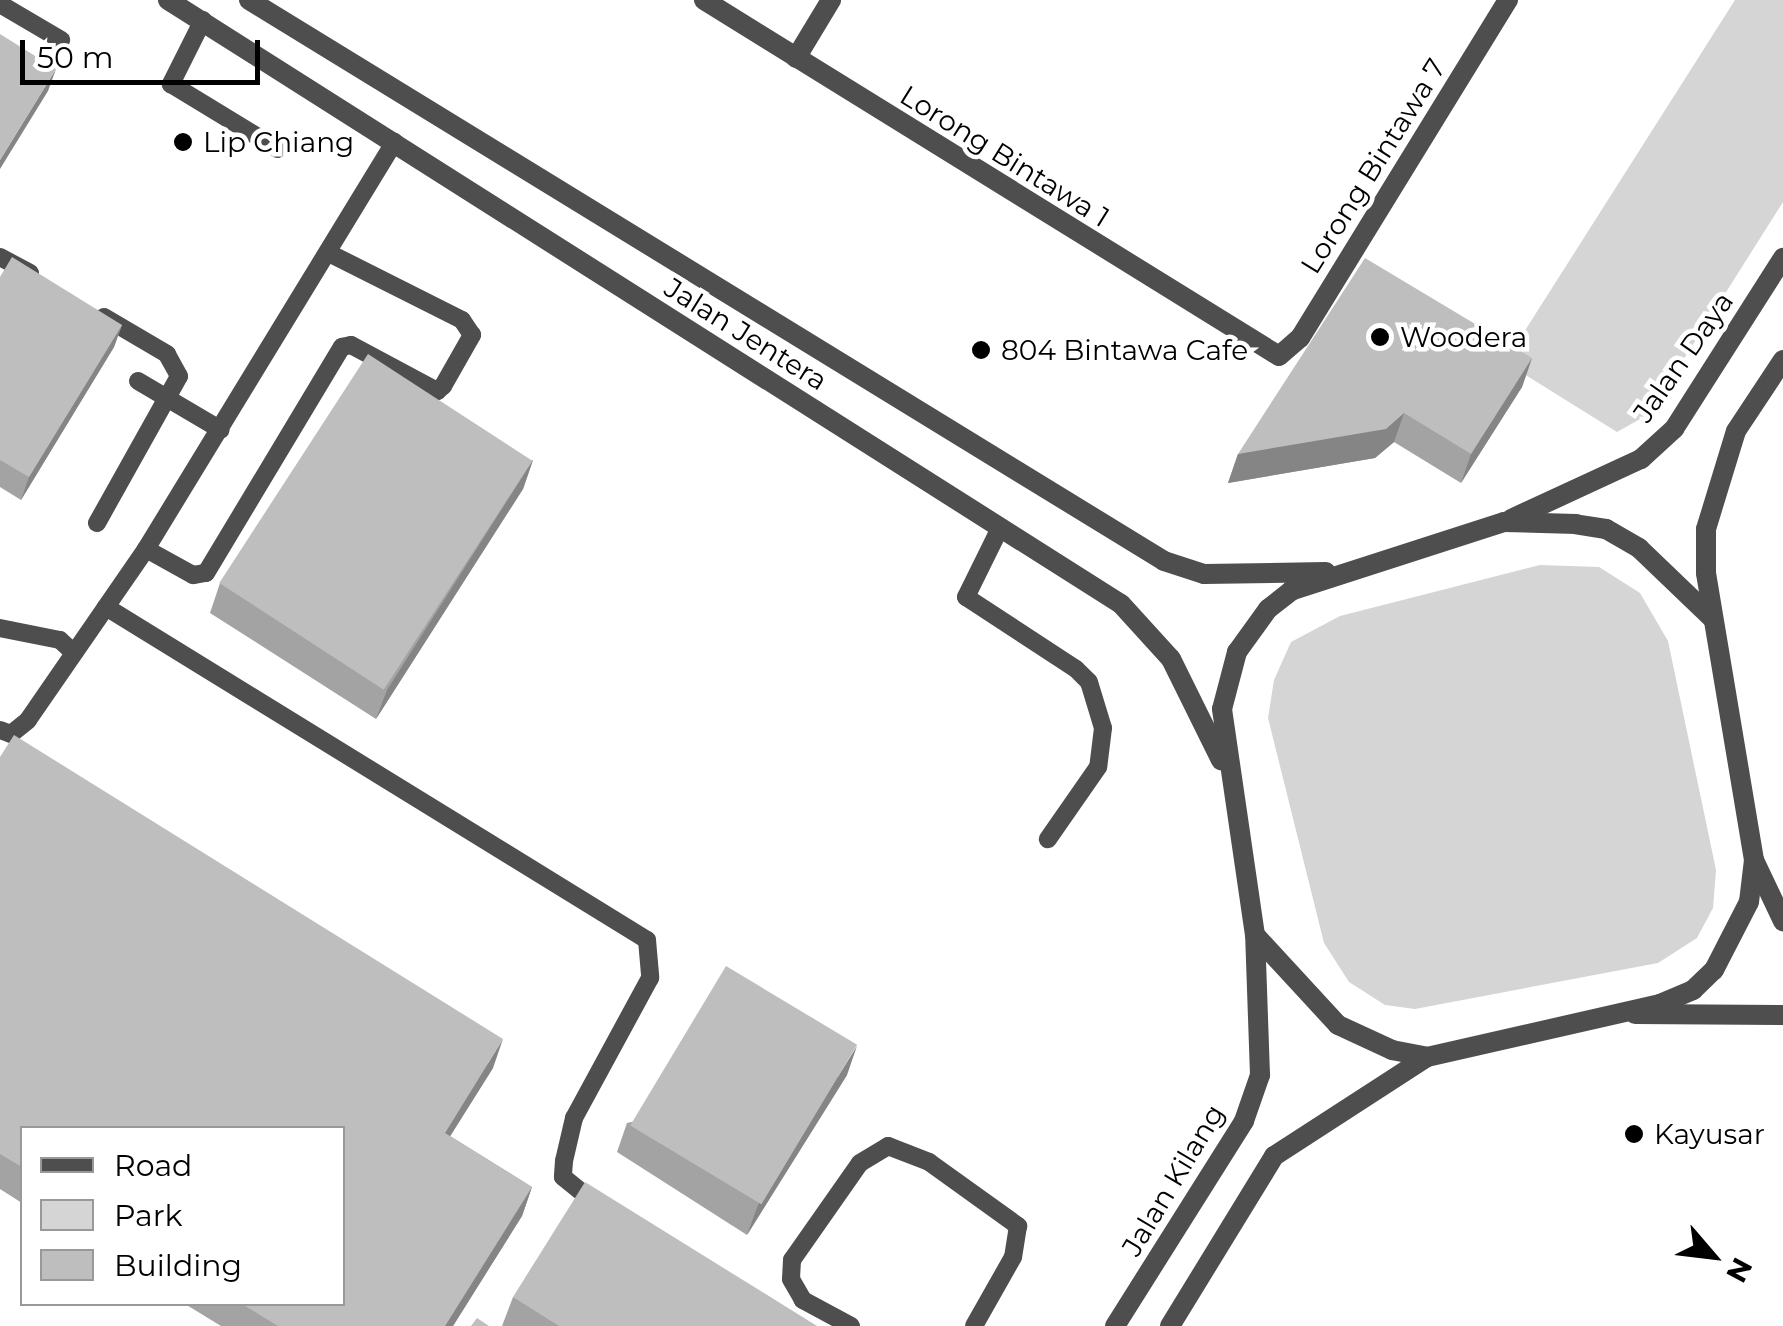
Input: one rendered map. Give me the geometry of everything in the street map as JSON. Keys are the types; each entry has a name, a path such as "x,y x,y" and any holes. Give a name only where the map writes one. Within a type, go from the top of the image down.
{"street":[{"name":"Jalan Jentera","path":"168,0 1121,604 1150,634 1179,674 1228,776"},
{"name":"Jalan Jentera","path":"249,0 1164,561 1204,574 1340,572"},
{"name":"Lorong Bintawa 1","path":"704,0 1279,356"},
{"path":"796,58 831,0"},
{"name":"Lorong Bintawa 7","path":"1279,356 1300,338 1508,0"},
{"name":"Jalan Daya","path":"1504,522 1641,458 1674,430 1783,258"},
{"path":"1783,360 1736,430 1706,529 1713,619 1754,860 1783,920"},
{"path":"1228,776 1222,709 1237,652 1268,609 1290,591 1340,572 1504,522 1606,529 1663,566 1713,619"},
{"name":"Jalan Kilang","path":"1114,1326 1244,1121 1260,1076 1255,935 1228,776"},
{"path":"1170,1326 1274,1156 1427,1057 1616,1014 1693,990 1714,970 1749,902 1754,860"},
{"path":"1255,935 1338,1025 1392,1050 1427,1057"},
{"path":"1616,1014 1783,1014"}],"lane":[{"path":"0,4 61,40"},
{"path":"203,20 170,84 278,149"},
{"path":"0,730 11,734 28,720 146,550 331,254 394,142"},
{"path":"146,550 193,575 206,572 342,347 351,345 437,391 444,386 472,336 462,320 331,254"},
{"path":"0,256 41,279"},
{"path":"88,307 175,361 179,376 172,400 97,524"},
{"path":"138,380 221,430"},
{"path":"1000,528 966,597 1076,668 1089,682 1103,728 1098,767 1048,839"},
{"path":"106,607 647,940 650,978 574,1118 564,1161 563,1177 578,1193 619,1218"},
{"path":"0,628 60,640 74,654"},
{"path":"851,1326 803,1300 790,1279 792,1260 860,1162 888,1146 928,1162 1018,1226 1013,1257 974,1326"}],"green space":[{"path":"1735,0 1783,0 1783,202 1649,414 1617,432 1505,362"},
{"path":"1540,565 1599,567 1640,593 1668,641 1716,870 1713,908 1697,938 1658,963 1415,1009 1385,1005 1349,982 1324,943 1268,718 1274,680 1291,642 1340,616"}],"building":[{"path":"0,34 56,69 0,160"},
{"path":"12,257 122,325 29,477 0,460 0,277"},
{"name":"Woodera","path":"1365,258 1532,358 1471,454 1404,413 1386,429 1238,454"},
{"path":"368,354 532,461 384,690 219,583"},
{"path":"14,735 503,1039 445,1133 532,1187 445,1326 278,1326 245,1306 345,1306 345,1126 20,1126 20,1166 0,1154 0,757"},
{"path":"726,966 857,1045 761,1204 630,1125"},
{"path":"585,1182 817,1326 559,1326 513,1297"},
{"path":"477,1318 489,1326 471,1326"}],"place":[{"name":"Lip Chiang","path":"183,142"},
{"name":"Woodera","path":"1380,337"},
{"name":"804 Bintawa Cafe","path":"981,350"},
{"name":"Kayusar","path":"1634,1134"}]}
